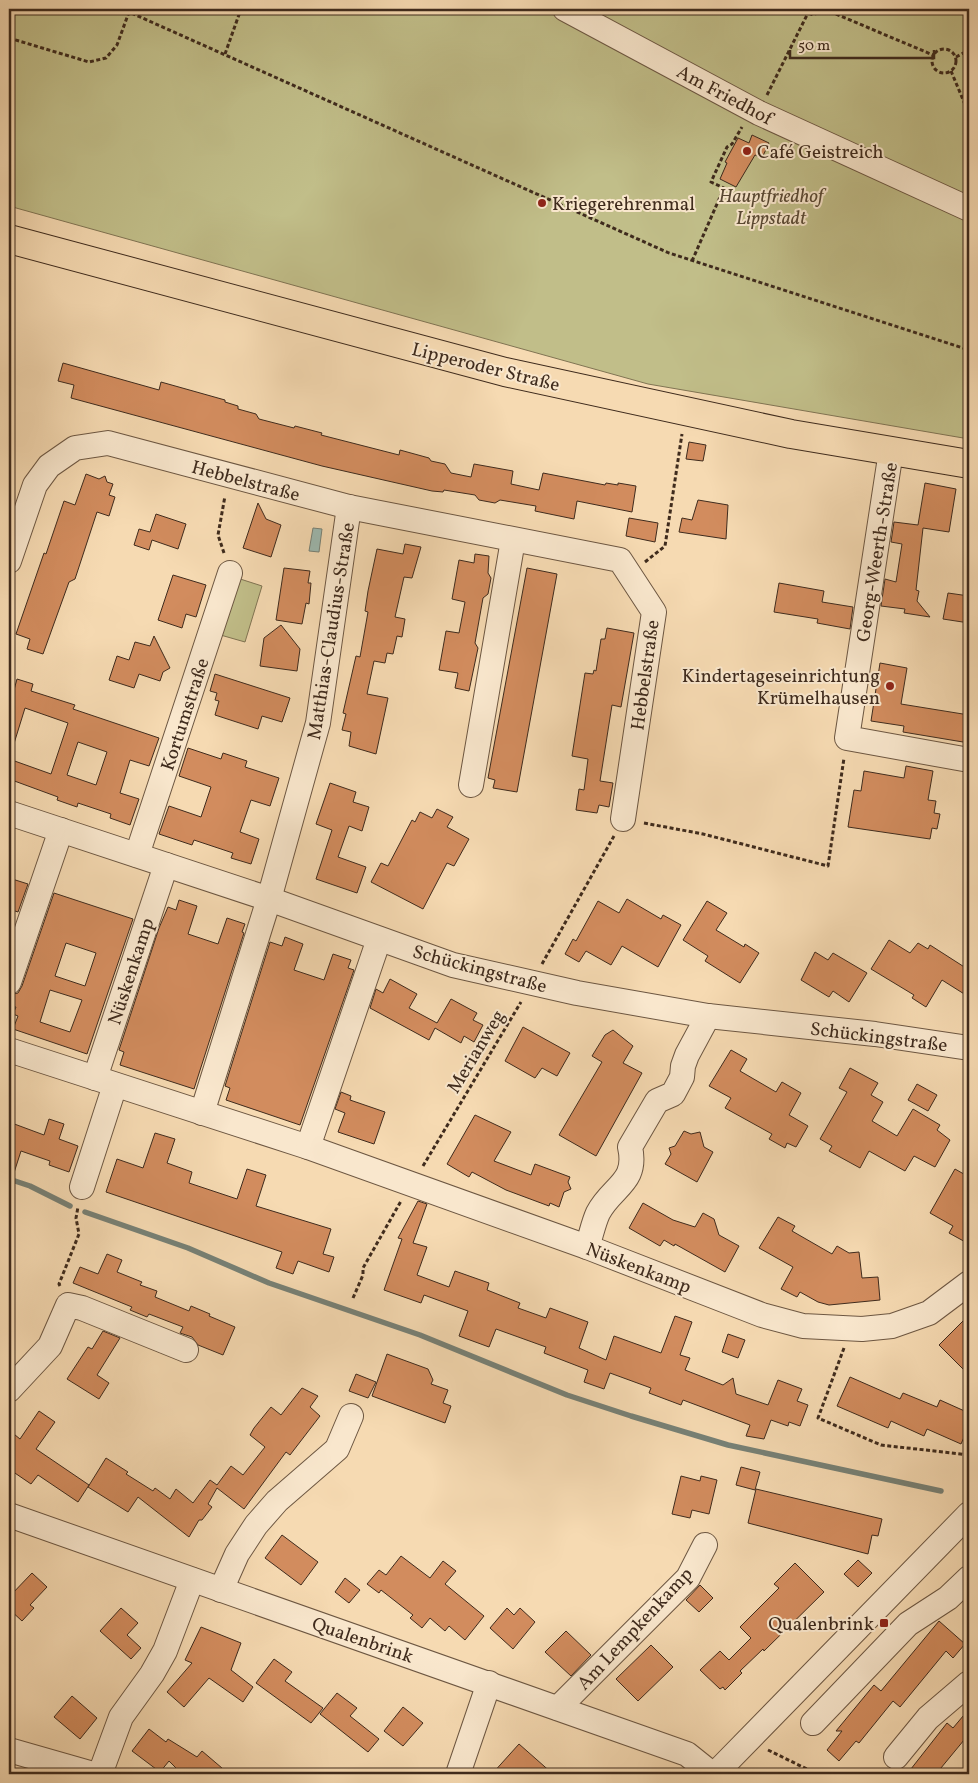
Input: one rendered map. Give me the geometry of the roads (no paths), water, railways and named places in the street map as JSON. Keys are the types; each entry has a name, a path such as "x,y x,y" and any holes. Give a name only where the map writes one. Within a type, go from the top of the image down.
{"main road":[{"name":"Lipperoder Straße","path":"9,239 505,372 791,434 969,464"}],"street":[{"name":"Am Friedhof","path":"565,9 755,111 969,209"},
{"name":"Hebbelstraße","path":"9,561 15,524 35,485 49,466 75,448 108,444 349,507 620,560 631,574 654,612 624,818"},
{"name":"Georg-Weerth-Straße","path":"891,451 847,738 969,760"},
{"name":"Matthias-Claudius-Straße","path":"269,899 318,723 349,507"},
{"path":"470,785 513,540"},
{"name":"Kortumstraße","path":"137,855 230,573"},
{"name":"Schückingstraße","path":"9,813 269,899 454,965 532,984 708,1016 875,1034 969,1048"},
{"path":"9,982 61,830"},
{"name":"Nüskenkamp","path":"105,1082 166,865"},
{"path":"202,1113 269,899"},
{"path":"308,1147 379,938"},
{"path":"587,1247 599,1213 628,1174 633,1162 630,1147 657,1102 673,1094 682,1077 687,1055 708,1016"},
{"name":"Nüskenkamp","path":"9,1050 308,1147 587,1247 762,1315 803,1326 852,1329 892,1326 929,1313 969,1283"},
{"path":"82,1187 105,1082"},
{"path":"9,1390 50,1346 68,1305 82,1308 186,1350"},
{"path":"221,1590 237,1554 256,1525 277,1501 337,1449 351,1416"},
{"path":"714,1774 969,1514"},
{"name":"Qualenbrink","path":"9,1515 687,1754 714,1774"},
{"name":"Am Lempkenkamp","path":"558,1708 688,1578 706,1545"},
{"path":"813,1723 908,1624 948,1598 969,1578"},
{"path":"100,1774 121,1717 152,1674 165,1651 192,1580"},
{"path":"458,1774 489,1683"},
{"path":"896,1757 928,1718 969,1683"},
{"path":"9,1750 93,1774"}],"water":[{"path":"313,528 322,529 319,552 309,551"}],"waterway":[{"path":"9,1179 30,1186 70,1206"},
{"path":"85,1212 188,1248 269,1283 420,1335 567,1395 631,1416 728,1445 941,1491"}],"place":[{"name":"Café Geistreich","path":"747,151"},
{"name":"Kriegerehrenmal","path":"542,203"},
{"name":"Kindertageseinrichtung Krümelhausen","path":"890,686"},
{"name":"Qualenbrink","path":"884,1623"}],"park label":[{"name":"Hauptfriedhof Lippstadt","path":"771,206"}]}
